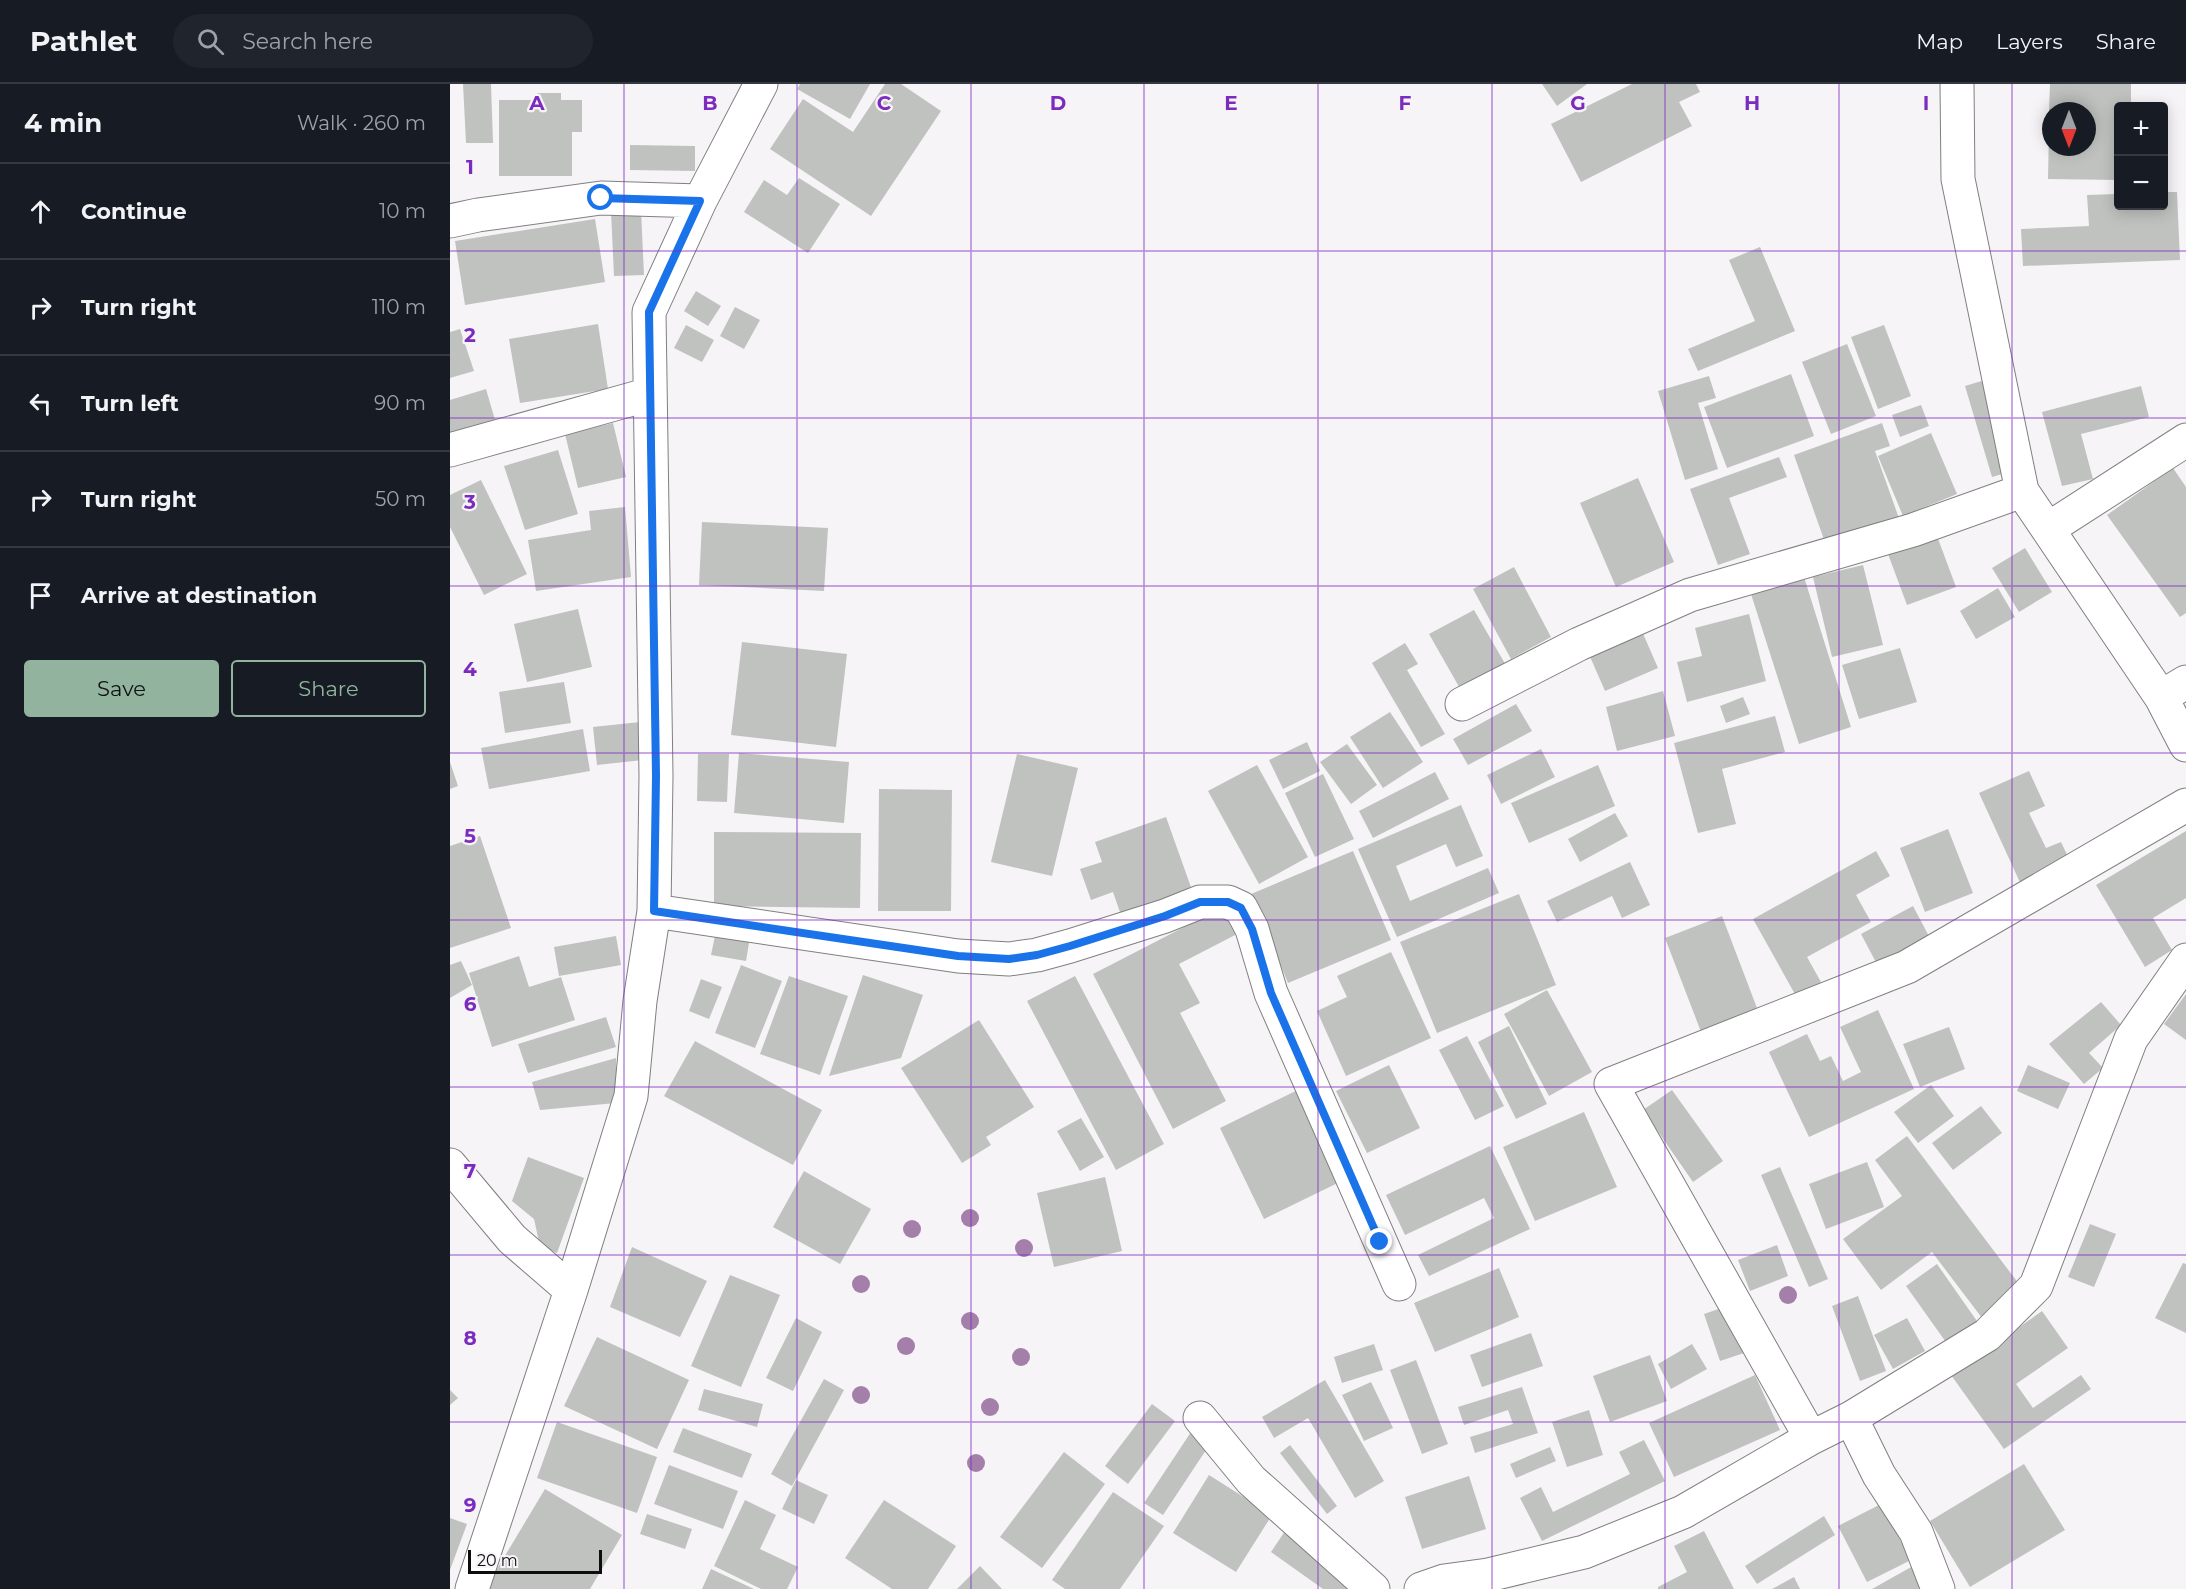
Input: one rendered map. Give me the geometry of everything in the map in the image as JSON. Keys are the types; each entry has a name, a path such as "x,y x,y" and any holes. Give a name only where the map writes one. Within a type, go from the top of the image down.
{"street":[{"path":"472,1589 571,1290 631,1096 640,1001 654,911 656,776 649,312 700,201 761,84"},
{"path":"1957,84 1958,179 2022,491 2048,529 2173,689 2186,745"},
{"path":"450,221 478,214 601,198 700,201"},
{"path":"450,450 650,394"},
{"path":"2048,529 2186,440"},
{"path":"1462,704 1579,644 1690,595 1913,530 2022,491"},
{"path":"1811,1438 1611,1084 1907,967 2186,805"},
{"path":"654,911 958,956 1009,959 1037,955 1070,946 1165,916 1200,902 1228,902 1241,908 1252,929 1271,993 1399,1284"},
{"path":"1421,1589 1444,1581 1492,1582 1584,1552 1683,1512 1811,1438 1851,1418 1987,1335 2036,1286 2131,1039 2186,960"},
{"path":"450,1165 512,1239 571,1290"},
{"path":"1200,1418 1251,1480 1372,1589"},
{"path":"1851,1418 1879,1475 1916,1532 1938,1589"}],"building":[{"path":"463,84 491,84 493,143 466,143"},
{"path":"800,84 870,84 850,119 797,89"},
{"path":"885,84 901,84 941,111 871,216 770,149 803,99 853,132"},
{"path":"1542,84 1587,84 1557,106"},
{"path":"1632,84 1696,84 1700,92 1679,102 1692,126 1581,182 1551,124"},
{"path":"2050,84 2131,84 2131,102 2114,102 2114,180 2048,179 2048,156 2096,156 2096,102 2049,102"},
{"path":"537,93 561,93 561,100 582,100 582,132 572,132 572,176 499,176 499,100 537,100"},
{"path":"630,145 695,146 695,171 630,170"},
{"path":"799,178 840,204 808,253 744,212 764,180 787,195"},
{"path":"2168,192 2177,192 2180,260 2023,266 2021,229 2089,226 2087,195 2114,194 2114,210 2168,210"},
{"path":"641,210 644,275 614,276 611,212"},
{"path":"595,219 605,282 465,305 455,241"},
{"path":"1760,247 1795,331 1698,371 1688,349 1755,321 1729,260"},
{"path":"696,291 721,306 708,326 684,311"},
{"path":"735,307 760,320 744,349 720,336"},
{"path":"598,324 608,389 520,403 509,339"},
{"path":"686,325 714,340 702,362 674,348"},
{"path":"1884,325 1911,396 1878,409 1851,337"},
{"path":"460,329 474,371 450,378 450,332"},
{"path":"1847,344 1876,416 1831,434 1802,362"},
{"path":"1791,374 1814,436 1727,468 1704,407"},
{"path":"1709,376 1716,398 1698,403 1718,469 1685,480 1658,391"},
{"path":"1985,380 2013,471 1992,477 1965,386"},
{"path":"2141,386 2149,417 2081,434 2093,479 2062,486 2042,412"},
{"path":"486,389 495,420 450,433 450,400"},
{"path":"1921,405 1929,426 1900,437 1892,415"},
{"path":"613,423 626,477 578,488 565,434"},
{"path":"1882,423 1890,446 1875,451 1900,521 1827,548 1794,455"},
{"path":"1931,433 1957,494 1903,516 1878,456"},
{"path":"558,450 578,514 525,530 504,466"},
{"path":"1779,457 1787,477 1729,498 1750,554 1718,565 1690,489"},
{"path":"2173,468 2186,487 2186,613 2180,617 2107,515"},
{"path":"1638,478 1674,562 1616,587 1580,503"},
{"path":"481,480 527,574 484,595 450,527 450,495"},
{"path":"625,507 631,577 536,591 528,540 591,530 589,511"},
{"path":"702,522 828,528 824,591 699,585"},
{"path":"1937,536 1956,587 1907,605 1888,554"},
{"path":"2025,548 2052,592 2019,612 1992,568"},
{"path":"1863,565 1883,645 1832,657 1813,577"},
{"path":"1514,567 1551,637 1511,659 1473,589"},
{"path":"1804,577 1851,727 1799,744 1751,594"},
{"path":"1998,588 2015,617 1976,639 1960,611"},
{"path":"578,609 592,667 527,682 514,624"},
{"path":"1474,610 1507,667 1462,692 1429,634"},
{"path":"1749,614 1766,681 1687,702 1677,662 1702,656 1695,628"},
{"path":"1641,629 1658,668 1605,691 1588,652"},
{"path":"742,642 847,654 836,747 731,735"},
{"path":"1405,643 1418,664 1407,670 1445,734 1421,747 1372,663"},
{"path":"1900,648 1917,702 1859,719 1842,665"},
{"path":"564,682 571,723 505,733 499,692"},
{"path":"1663,691 1675,736 1617,751 1606,707"},
{"path":"1743,697 1750,714 1726,723 1720,706"},
{"path":"1516,704 1532,731 1468,765 1453,739"},
{"path":"1390,712 1423,762 1383,788 1350,737"},
{"path":"1775,716 1785,752 1722,769 1736,824 1698,833 1674,743"},
{"path":"640,722 643,760 597,765 593,727"},
{"path":"583,729 590,771 489,789 481,748"},
{"path":"1307,742 1320,771 1283,789 1269,760"},
{"path":"1347,744 1377,785 1351,804 1320,762"},
{"path":"1541,749 1555,777 1501,804 1487,775"},
{"path":"739,753 849,762 844,823 734,813"},
{"path":"698,754 729,754 727,802 697,801"},
{"path":"1017,754 1078,768 1052,876 991,862"},
{"path":"450,762 458,786 450,789"},
{"path":"1257,765 1308,857 1259,884 1208,791"},
{"path":"1598,765 1615,806 1529,843 1511,803"},
{"path":"2029,771 2045,806 2029,813 2046,848 2061,842 2073,867 2023,889 1979,793"},
{"path":"1435,772 1449,799 1373,838 1359,811"},
{"path":"1323,774 1354,839 1315,857 1285,793"},
{"path":"879,789 952,790 951,911 878,911"},
{"path":"1461,805 1483,856 1456,867 1446,844 1396,866 1410,901 1488,868 1499,893 1397,937 1358,849"},
{"path":"1615,813 1628,836 1580,862 1568,839"},
{"path":"1166,817 1192,890 1121,915 1113,892 1091,900 1080,869 1102,862 1095,842"},
{"path":"1948,829 1973,893 1925,912 1900,848"},
{"path":"2186,831 2186,898 2153,918 2172,950 2145,967 2096,885"},
{"path":"714,832 861,833 860,908 714,906"},
{"path":"480,836 511,928 450,948 450,846"},
{"path":"1353,851 1391,940 1288,983 1251,894"},
{"path":"1876,851 1890,876 1856,895 1871,922 1807,957 1821,982 1796,996 1753,919"},
{"path":"1630,862 1650,905 1622,918 1612,896 1557,922 1547,901"},
{"path":"1519,894 1556,985 1437,1033 1400,942"},
{"path":"1225,906 1239,933 1179,964 1200,1003 1180,1013 1226,1101 1173,1129 1093,974"},
{"path":"1913,906 1931,940 1879,968 1861,934"},
{"path":"1722,916 1760,1016 1703,1037 1665,938"},
{"path":"716,931 750,937 746,961 711,955"},
{"path":"616,936 621,965 559,976 554,947"},
{"path":"1391,952 1431,1038 1346,1076 1317,1011 1347,997 1337,976"},
{"path":"519,956 529,987 561,977 575,1020 492,1047 469,973"},
{"path":"461,961 472,985 450,998 450,965"},
{"path":"741,965 782,981 755,1048 715,1033"},
{"path":"863,975 923,995 901,1058 829,1076"},
{"path":"789,976 848,996 820,1075 760,1054"},
{"path":"1075,976 1164,1144 1116,1170 1027,1001"},
{"path":"701,979 722,987 709,1019 689,1011"},
{"path":"1547,990 1592,1072 1549,1096 1504,1014"},
{"path":"2186,994 2186,1040 2164,1024"},
{"path":"2101,1002 2121,1025 2089,1053 2103,1068 2084,1084 2049,1044"},
{"path":"1878,1010 1914,1089 1809,1137 1769,1052 1807,1034 1820,1061 1831,1056 1843,1081 1861,1072 1840,1027"},
{"path":"606,1017 616,1047 528,1073 518,1044"},
{"path":"979,1020 1034,1107 986,1137 991,1145 962,1163 901,1068"},
{"path":"1509,1026 1547,1104 1516,1119 1478,1042"},
{"path":"1949,1027 1965,1069 1920,1087 1903,1044"},
{"path":"1467,1036 1504,1106 1475,1120 1439,1050"},
{"path":"695,1041 822,1110 793,1165 664,1096"},
{"path":"616,1058 616,1103 540,1110 532,1082"},
{"path":"1389,1065 1420,1128 1367,1153 1336,1091"},
{"path":"2028,1065 2070,1083 2058,1109 2017,1091"},
{"path":"1931,1085 1954,1116 1918,1143 1894,1112"},
{"path":"1304,1087 1348,1178 1264,1219 1220,1128"},
{"path":"1672,1090 1723,1161 1693,1182 1643,1110"},
{"path":"1981,1106 2002,1133 1953,1170 1932,1143"},
{"path":"1584,1112 1617,1187 1535,1221 1503,1147"},
{"path":"1081,1118 1104,1157 1080,1171 1057,1131"},
{"path":"1907,1136 2022,1288 1982,1318 1932,1252 1881,1290 1843,1239 1902,1196 1875,1160"},
{"path":"1490,1146 1530,1229 1429,1276 1418,1255 1494,1218 1484,1198 1405,1235 1386,1195"},
{"path":"528,1157 584,1178 557,1253 540,1246 534,1219 512,1201"},
{"path":"1867,1162 1884,1207 1826,1229 1809,1184"},
{"path":"1780,1167 1828,1279 1809,1287 1761,1175"},
{"path":"804,1171 871,1209 840,1264 773,1227"},
{"path":"1105,1177 1122,1251 1054,1267 1037,1193"},
{"path":"2090,1224 2116,1234 2094,1287 2068,1277"},
{"path":"1777,1245 1788,1276 1750,1291 1738,1260"},
{"path":"632,1247 707,1281 680,1337 610,1307"},
{"path":"2183,1263 2186,1264 2186,1333 2155,1318"},
{"path":"1937,1264 1979,1324 1948,1345 1906,1286"},
{"path":"1499,1268 1519,1317 1435,1352 1414,1303"},
{"path":"730,1275 780,1295 741,1387 691,1366"},
{"path":"1858,1296 1886,1371 1860,1381 1832,1306"},
{"path":"1730,1305 1747,1352 1720,1361 1704,1314"},
{"path":"2042,1311 2068,1348 2016,1384 2033,1408 2081,1375 2091,1389 2004,1449 1951,1375"},
{"path":"796,1318 822,1332 793,1391 766,1378"},
{"path":"1907,1318 1925,1351 1893,1369 1874,1335"},
{"path":"1531,1333 1543,1366 1482,1387 1470,1355"},
{"path":"597,1337 689,1380 657,1449 564,1406"},
{"path":"1374,1344 1383,1370 1342,1383 1334,1357"},
{"path":"1692,1344 1707,1369 1671,1389 1658,1364"},
{"path":"1650,1355 1667,1401 1610,1422 1593,1376"},
{"path":"1416,1360 1448,1444 1422,1454 1390,1370"},
{"path":"1755,1375 1780,1430 1674,1477 1649,1423"},
{"path":"824,1379 844,1390 792,1486 771,1474"},
{"path":"1325,1380 1384,1481 1355,1498 1308,1418 1274,1438 1262,1417"},
{"path":"1371,1382 1393,1428 1364,1441 1342,1395"},
{"path":"1522,1387 1538,1433 1475,1453 1470,1437 1513,1424 1508,1410 1464,1425 1458,1407"},
{"path":"704,1389 763,1404 757,1427 698,1410"},
{"path":"450,1390 458,1398 450,1405"},
{"path":"1152,1404 1175,1421 1128,1484 1105,1466"},
{"path":"1589,1410 1603,1455 1567,1467 1552,1422"},
{"path":"557,1422 657,1457 637,1513 537,1478"},
{"path":"683,1428 752,1454 742,1478 673,1452"},
{"path":"1191,1432 1210,1444 1163,1515 1144,1503"},
{"path":"1644,1440 1665,1481 1542,1541 1520,1498 1541,1487 1553,1512 1630,1474 1619,1452"},
{"path":"1290,1445 1337,1506 1327,1514 1280,1453"},
{"path":"1550,1447 1556,1461 1516,1478 1510,1464"},
{"path":"1064,1452 1105,1484 1042,1568 1000,1537"},
{"path":"2024,1464 2065,1530 1970,1587 1930,1521"},
{"path":"669,1465 738,1491 723,1529 654,1504"},
{"path":"1209,1475 1272,1515 1236,1572 1173,1533"},
{"path":"1469,1476 1486,1529 1422,1549 1405,1497"},
{"path":"796,1480 828,1495 814,1524 782,1509"},
{"path":"545,1489 622,1535 590,1589 485,1589"},
{"path":"1113,1492 1164,1526 1120,1589 1065,1589 1052,1580"},
{"path":"745,1500 776,1515 760,1549 798,1567 787,1589 761,1589 714,1566"},
{"path":"884,1500 956,1546 928,1589 892,1589 845,1558"},
{"path":"1881,1504 1911,1560 1867,1582 1838,1526"},
{"path":"647,1514 692,1529 685,1549 640,1534"},
{"path":"1824,1516 1835,1535 1757,1584 1745,1566"},
{"path":"450,1518 467,1524 450,1570"},
{"path":"1285,1531 1360,1589 1323,1589 1271,1552"},
{"path":"1704,1531 1734,1589 1658,1589 1687,1572 1674,1546"},
{"path":"980,1566 1002,1589 957,1589"},
{"path":"1913,1566 1925,1589 1872,1589"},
{"path":"711,1569 754,1589 702,1589"},
{"path":"1794,1577 1800,1589 1772,1589"}],"route":[{"path":"601,198 700,201 649,312 656,776 654,911 958,956 1009,959 1037,955 1070,946 1165,916 1200,902 1228,902 1241,908 1252,929 1271,993 1380,1242"}]}
